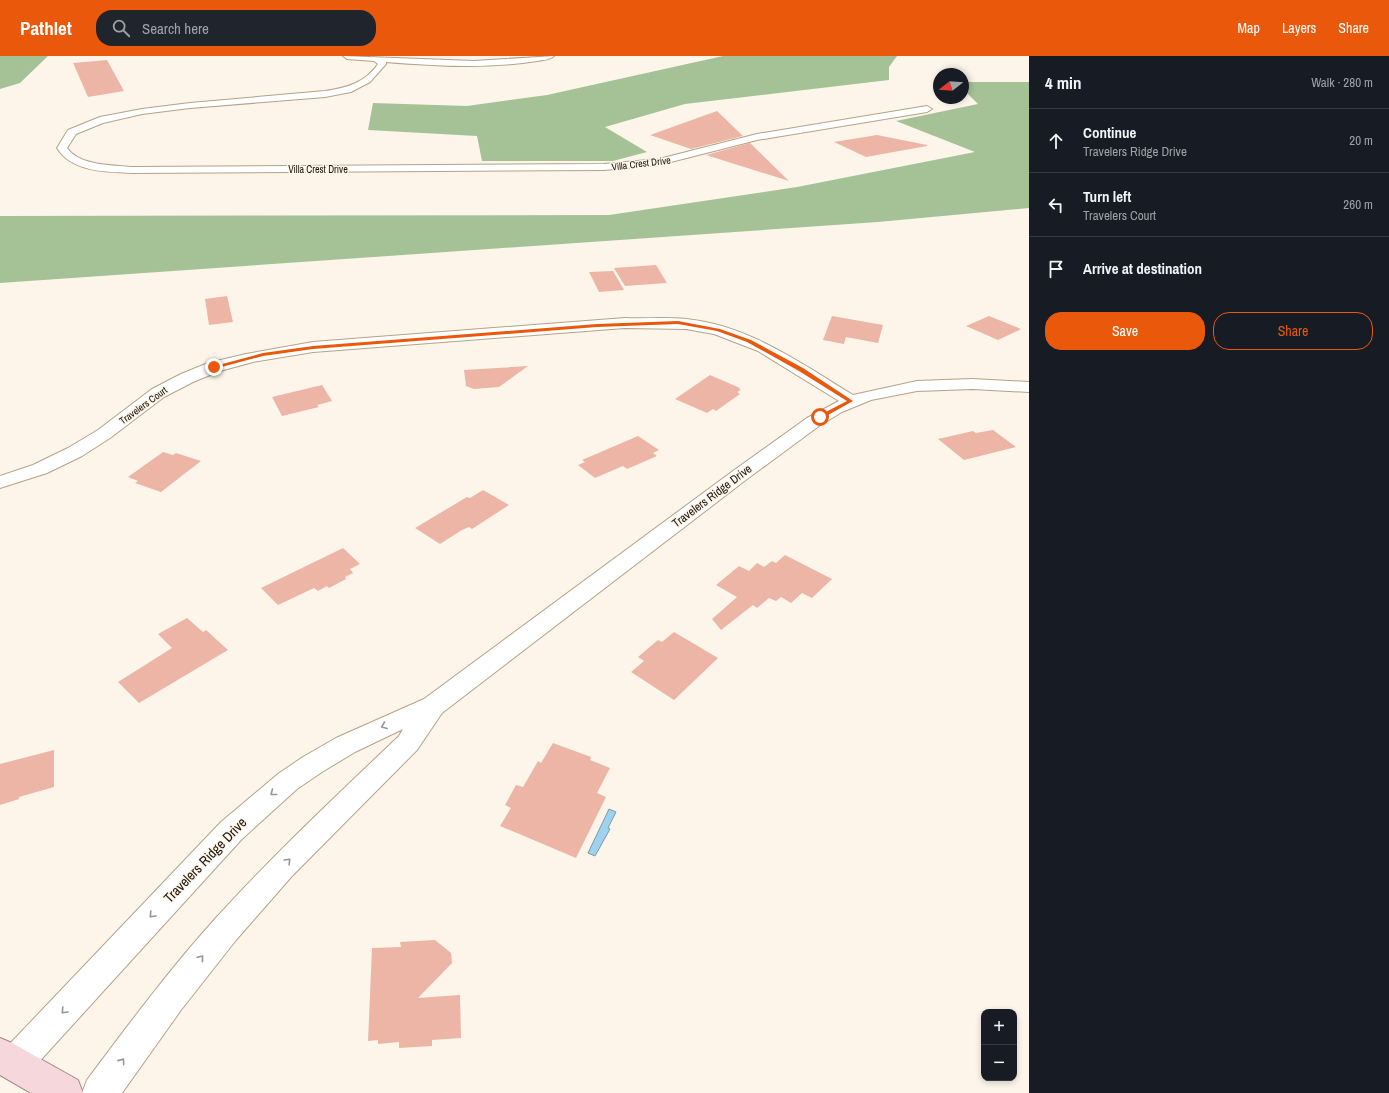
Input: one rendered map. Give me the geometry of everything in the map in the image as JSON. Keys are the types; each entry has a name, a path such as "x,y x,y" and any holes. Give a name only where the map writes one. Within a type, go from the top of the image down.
{"main road":[{"path":"8,1059 65,1093"}],"street":[{"path":"347,56 473,64 515,62 550,56"},
{"name":"Villa Crest Drive","path":"377,59 381,61 382,64 374,74 361,84 344,91 305,97 172,107 123,113 101,119 78,129 65,139 62,148 69,157 87,164 108,168 138,170 604,168 659,162 750,138 927,109"},
{"name":"Travelers Court","path":"0,482 40,469 75,452 104,434 158,393 187,378 239,360 272,352 307,348 611,324 662,322 686,324 718,330 764,348 851,401"},
{"name":"Travelers Ridge Drive","path":"8,1059 266,798 297,775 337,750 374,730 433,706 740,474 813,422 851,401 881,393 934,385 992,384 1029,387"},
{"name":"Travelers Ridge Drive","path":"100,1093 164,1004 225,930 282,867 408,743 433,706"}],"green space":[{"path":"0,56 48,56 20,83 0,89"},
{"path":"723,56 897,56 889,67 889,80 685,104 605,127 647,152 613,161 482,161 477,136 368,130 373,103 467,106 547,95"},
{"path":"969,82 1029,82 1029,208 878,222 0,283 0,216 609,215 797,187 975,152 896,121 978,104 969,95"}],"water":[{"path":"609,809 616,812 608,828 610,829 595,856 588,853"}],"building":[{"path":"107,60 124,91 88,97 73,63"},
{"path":"717,111 743,136 691,149 650,135"},
{"path":"877,135 927,146 866,157 834,142"},
{"path":"750,143 789,181 706,155"},
{"path":"656,265 667,283 625,286 614,268"},
{"path":"613,271 624,290 599,292 589,272"},
{"path":"227,296 233,322 209,325 205,299"},
{"path":"832,316 883,325 878,343 846,337 844,344 823,340"},
{"path":"989,316 1021,329 998,340 966,326"},
{"path":"528,366 499,387 474,389 466,386 464,370"},
{"path":"710,375 740,388 739,389 741,390 737,392 740,394 716,411 713,409 707,413 675,399"},
{"path":"322,385 332,401 317,405 319,407 282,416 272,397"},
{"path":"993,430 1016,447 964,460 938,439 973,431 976,433"},
{"path":"638,436 659,450 653,453 657,456 627,469 623,466 595,478 578,465 585,462 582,460"},
{"path":"163,452 173,455 176,453 201,461 161,492 135,483 138,481 128,477"},
{"path":"483,490 509,505 472,529 469,527 462,530 440,544 415,528 467,497 470,498"},
{"path":"343,548 360,564 350,569 353,573 345,577 346,579 329,588 327,586 318,591 314,588 278,605 261,588"},
{"path":"785,555 832,579 812,598 802,593 791,603 781,597 776,601 769,598 757,608 753,605 721,630 712,619 737,597 716,585 739,566 749,571 757,563 764,567 772,561 776,563"},
{"path":"187,618 203,632 206,630 228,650 139,703 118,682 172,648 158,634"},
{"path":"674,632 718,658 674,700 631,672 644,661 638,657 658,640 662,642"},
{"path":"553,743 591,757 590,760 610,768 597,793 606,797 576,858 500,826 511,808 505,805 516,785 523,787 538,761 541,763"},
{"path":"54,750 54,787 19,797 19,799 0,805 0,764"},
{"path":"435,940 451,953 452,963 418,998 460,995 461,1038 432,1040 432,1046 399,1048 399,1042 378,1044 378,1040 368,1041 372,948 401,947 400,942"}],"route":[{"path":"214,367 263,354 313,348 626,323 678,323 718,330 749,341 764,348 851,401 820,417"}]}
